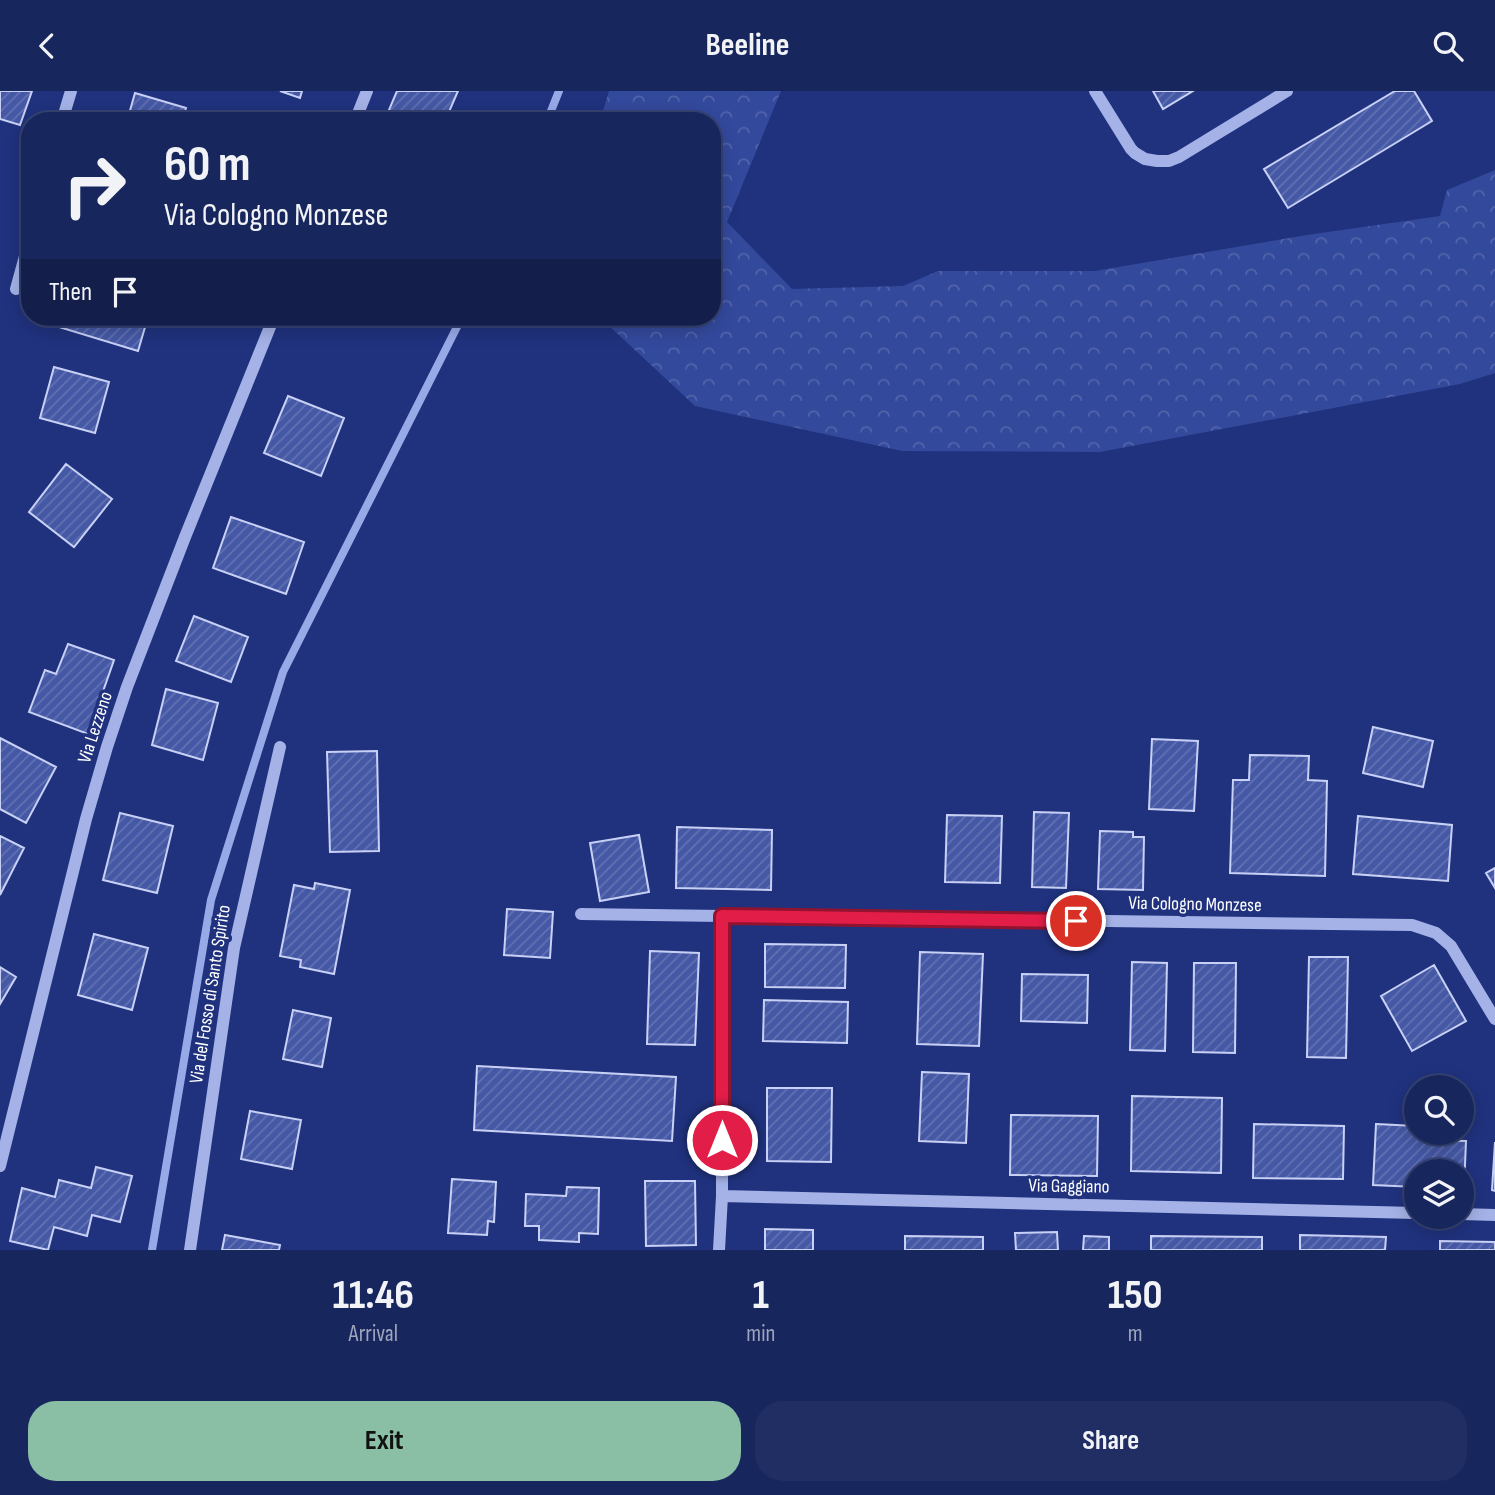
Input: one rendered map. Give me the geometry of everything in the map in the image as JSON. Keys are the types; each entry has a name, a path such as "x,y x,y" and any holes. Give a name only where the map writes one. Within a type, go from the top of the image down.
{"street":[{"path":"65,112 71,91"},
{"path":"359,112 367,91"},
{"path":"1095,91 1130,149 1145,159 1163,161 1179,157 1287,91"},
{"path":"16,289 21,271"},
{"name":"Via Lezzeno","path":"0,1166 86,818 107,747 180,549 271,326"},
{"name":"Via del Fosso di Santo Spirito","path":"190,1250 234,948 280,747"},
{"name":"Via Cologno Monzese","path":"581,914 1412,925 1436,933 1451,946 1495,1019"},
{"path":"719,1250 722,1196 722,916"},
{"name":"Via Gaggiano","path":"722,1196 1404,1213"},
{"path":"1474,1214 1495,1215"}],"green space":[{"path":"609,91 781,91 727,222 792,289 903,286 938,271 1095,271 1307,235 1440,216 1447,190 1495,170 1495,373 1460,384 1100,452 902,451 695,406 609,326 721,326 721,112 603,112"}],"building":[{"path":"0,91 32,91 25,112 21,112 20,125 0,119"},
{"path":"280,91 302,91 300,98"},
{"path":"397,91 458,91 449,112 388,112"},
{"path":"1153,91 1193,91 1163,109"},
{"path":"1395,91 1414,91 1432,121 1288,208 1264,169"},
{"path":"135,93 186,108 185,112 130,112"},
{"path":"56,326 145,326 138,351"},
{"path":"54,367 109,382 95,433 40,418"},
{"path":"288,396 344,418 321,476 264,453"},
{"path":"66,464 112,499 74,547 29,512"},
{"path":"231,517 304,542 286,594 213,568"},
{"path":"194,616 248,637 231,682 176,661"},
{"path":"68,644 114,660 88,734 29,712 45,670 56,674"},
{"path":"166,689 218,703 203,760 152,745"},
{"path":"1373,727 1433,741 1423,787 1363,773"},
{"path":"0,738 56,767 26,823 0,809"},
{"path":"1152,739 1198,741 1194,811 1149,809"},
{"path":"377,751 379,851 330,852 327,752"},
{"path":"1250,755 1309,756 1308,780 1327,781 1325,876 1230,873 1233,780 1249,780"},
{"path":"1034,812 1069,813 1066,888 1032,887"},
{"path":"120,813 173,826 157,893 103,880"},
{"path":"947,815 1002,816 1000,883 945,882"},
{"path":"1358,816 1452,825 1448,881 1353,874"},
{"path":"677,827 772,830 771,890 676,888"},
{"path":"1100,831 1133,832 1133,837 1144,837 1143,890 1098,889"},
{"path":"639,835 649,892 600,901 590,843"},
{"path":"0,836 24,848 0,895"},
{"path":"1495,868 1495,888 1486,873"},
{"path":"315,883 350,890 334,974 300,967 301,960 280,956 294,885 314,889"},
{"path":"507,909 553,912 550,958 504,955"},
{"path":"94,934 148,948 132,1010 78,995"},
{"path":"765,944 846,945 845,988 765,987"},
{"path":"650,951 699,953 695,1045 647,1044"},
{"path":"920,952 983,954 979,1046 917,1044"},
{"path":"1309,957 1348,957 1346,1058 1307,1057"},
{"path":"1132,962 1167,963 1165,1051 1130,1050"},
{"path":"1194,963 1236,963 1235,1053 1193,1052"},
{"path":"1434,965 1466,1021 1412,1051 1381,996"},
{"path":"0,967 16,977 0,1004"},
{"path":"1022,974 1088,975 1087,1023 1021,1021"},
{"path":"764,1000 848,1002 847,1043 763,1041"},
{"path":"293,1010 331,1018 322,1067 283,1059"},
{"path":"477,1066 676,1077 672,1141 474,1130"},
{"path":"922,1072 969,1074 966,1143 919,1141"},
{"path":"767,1088 832,1088 831,1162 767,1161"},
{"path":"1132,1096 1222,1098 1221,1173 1131,1171"},
{"path":"250,1111 301,1120 292,1169 241,1159"},
{"path":"1011,1115 1098,1116 1097,1176 1010,1175"},
{"path":"1254,1124 1344,1126 1343,1179 1253,1178"},
{"path":"1376,1124 1404,1125 1404,1145 1466,1145 1465,1159 1404,1159 1404,1186 1373,1185"},
{"path":"1495,1142 1495,1191 1492,1190"},
{"path":"96,1167 132,1176 120,1222 92,1215 87,1236 54,1227 48,1250 10,1241 22,1188 55,1197 59,1180 91,1188"},
{"path":"452,1179 496,1182 494,1222 488,1221 487,1235 448,1233"},
{"path":"645,1181 695,1181 696,1245 646,1246"},
{"path":"567,1187 599,1188 598,1234 579,1233 579,1242 539,1240 539,1226 525,1226 526,1194 566,1196"},
{"path":"765,1229 813,1230 813,1250 765,1250"},
{"path":"1057,1232 1058,1250 1016,1250 1015,1233"},
{"path":"225,1235 280,1245 279,1250 222,1250"},
{"path":"1300,1235 1386,1237 1385,1250 1300,1250"},
{"path":"905,1236 983,1237 983,1250 905,1250"},
{"path":"1084,1236 1109,1237 1109,1250 1083,1250"},
{"path":"1151,1236 1262,1237 1262,1250 1151,1250"},
{"path":"1440,1241 1495,1242 1495,1250 1440,1250"}],"waterway":[{"path":"551,112 559,91"},
{"path":"152,1250 211,900 283,672 457,326"}],"route":[{"path":"722,1140 722,916 1076,921"}]}
